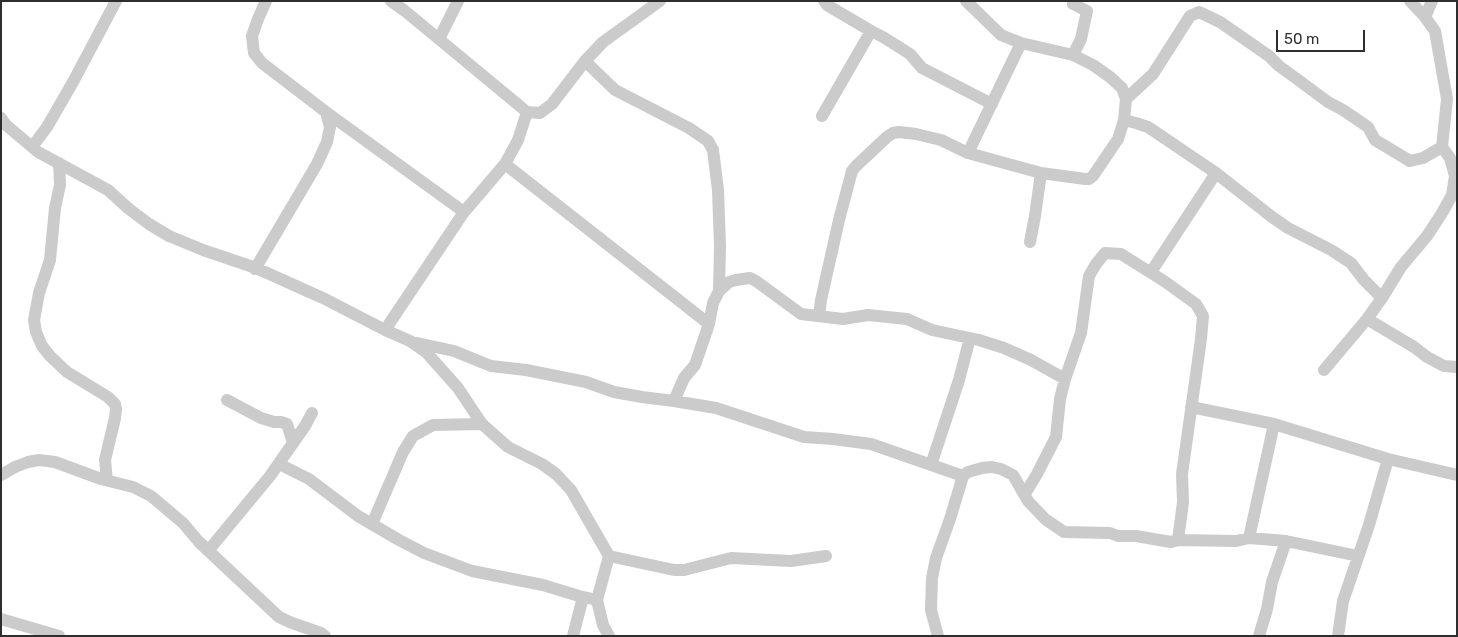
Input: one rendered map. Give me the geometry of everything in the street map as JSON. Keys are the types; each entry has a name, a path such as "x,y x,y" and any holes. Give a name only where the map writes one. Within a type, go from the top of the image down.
{"street":[{"path":"32,147 47,127 73,82 116,1"},
{"path":"266,1 252,36 254,53 262,63 464,212"},
{"path":"391,1 527,112 540,113 552,104 603,42 660,1"},
{"path":"439,39 458,1"},
{"path":"824,1 827,5 870,31 883,36 910,54 922,68 992,104"},
{"path":"819,316 821,300 852,172 887,137 899,132 916,134 941,140 968,153 1041,173 1089,179 1118,139 1124,120 1126,99 1122,88 1110,77 1093,65 1072,55 1021,43 1000,35 966,1"},
{"path":"1072,55 1081,39 1087,11 1073,4 1073,1"},
{"path":"1324,370 1368,318 1400,267 1427,236 1452,195 1455,176 1450,158 1442,147 1452,98 1435,31 1426,17 1410,1"},
{"path":"1426,17 1432,1"},
{"path":"1126,99 1153,74 1190,16 1200,12 1220,22 1269,56 1279,66 1328,102 1368,127 1375,140 1410,161 1423,158 1442,147"},
{"path":"822,116 870,31"},
{"path":"968,153 1021,43"},
{"path":"585,62 615,90 689,128 708,141 713,150 718,190 719,291"},
{"path":"256,268 317,164 327,142 330,127 326,112"},
{"path":"385,330 464,212 505,164 518,140 527,112"},
{"path":"1,118 6,125 38,152 108,190 129,209 169,236 202,250 256,268 325,298 410,341 426,352 458,388 482,424 508,447 542,464 556,474 570,490 609,556 597,600 603,624 609,636"},
{"path":"1124,120 1148,127 1216,173 1288,228 1331,250 1351,263 1364,280 1382,298"},
{"path":"59,163 60,184 55,208 50,260 39,293 34,320 36,332 42,346 50,356 67,372 108,397 115,404 115,418 105,460 106,480"},
{"path":"505,164 709,324"},
{"path":"1030,242 1041,173"},
{"path":"1151,272 1216,173"},
{"path":"1025,494 1056,437 1060,399 1065,379 1082,333 1089,276 1105,253 1121,254 1151,272 1196,304 1203,316 1182,474 1183,502 1178,540"},
{"path":"674,400 684,378 695,365 709,324 713,303 719,291 729,282 750,278 801,314 843,319 868,315 907,319 932,330 1004,348 1065,379"},
{"path":"1368,318 1427,357 1444,366 1457,367"},
{"path":"930,465 959,380 970,338"},
{"path":"410,341 454,351 490,366 526,370 586,382 614,392 716,408 804,436 871,444 962,476"},
{"path":"227,400 261,418 287,424 294,436"},
{"path":"1190,407 1274,424 1388,459 1457,475"},
{"path":"208,551 270,476 279,464 294,436 312,413"},
{"path":"372,524 403,452 413,436 433,425 482,424"},
{"path":"1250,538 1274,424"},
{"path":"1338,636 1342,601 1388,459"},
{"path":"1,475 15,467 39,460 54,462 133,487 151,496 183,524 208,551 279,617 325,636"},
{"path":"279,464 309,479 358,516 407,545 472,571 543,585 597,600"},
{"path":"938,636 931,610 932,578 936,558 962,476 982,468 992,467 1013,475 1028,501 1045,519 1064,532 1110,533 1118,536 1136,536 1170,542 1178,540 1236,541 1250,538 1286,541 1358,556"},
{"path":"1259,636 1267,610 1272,582 1286,541"},
{"path":"609,556 674,570 684,570 731,558 790,561 826,556"},
{"path":"573,636 583,597"},
{"path":"1,619 59,636"}]}
